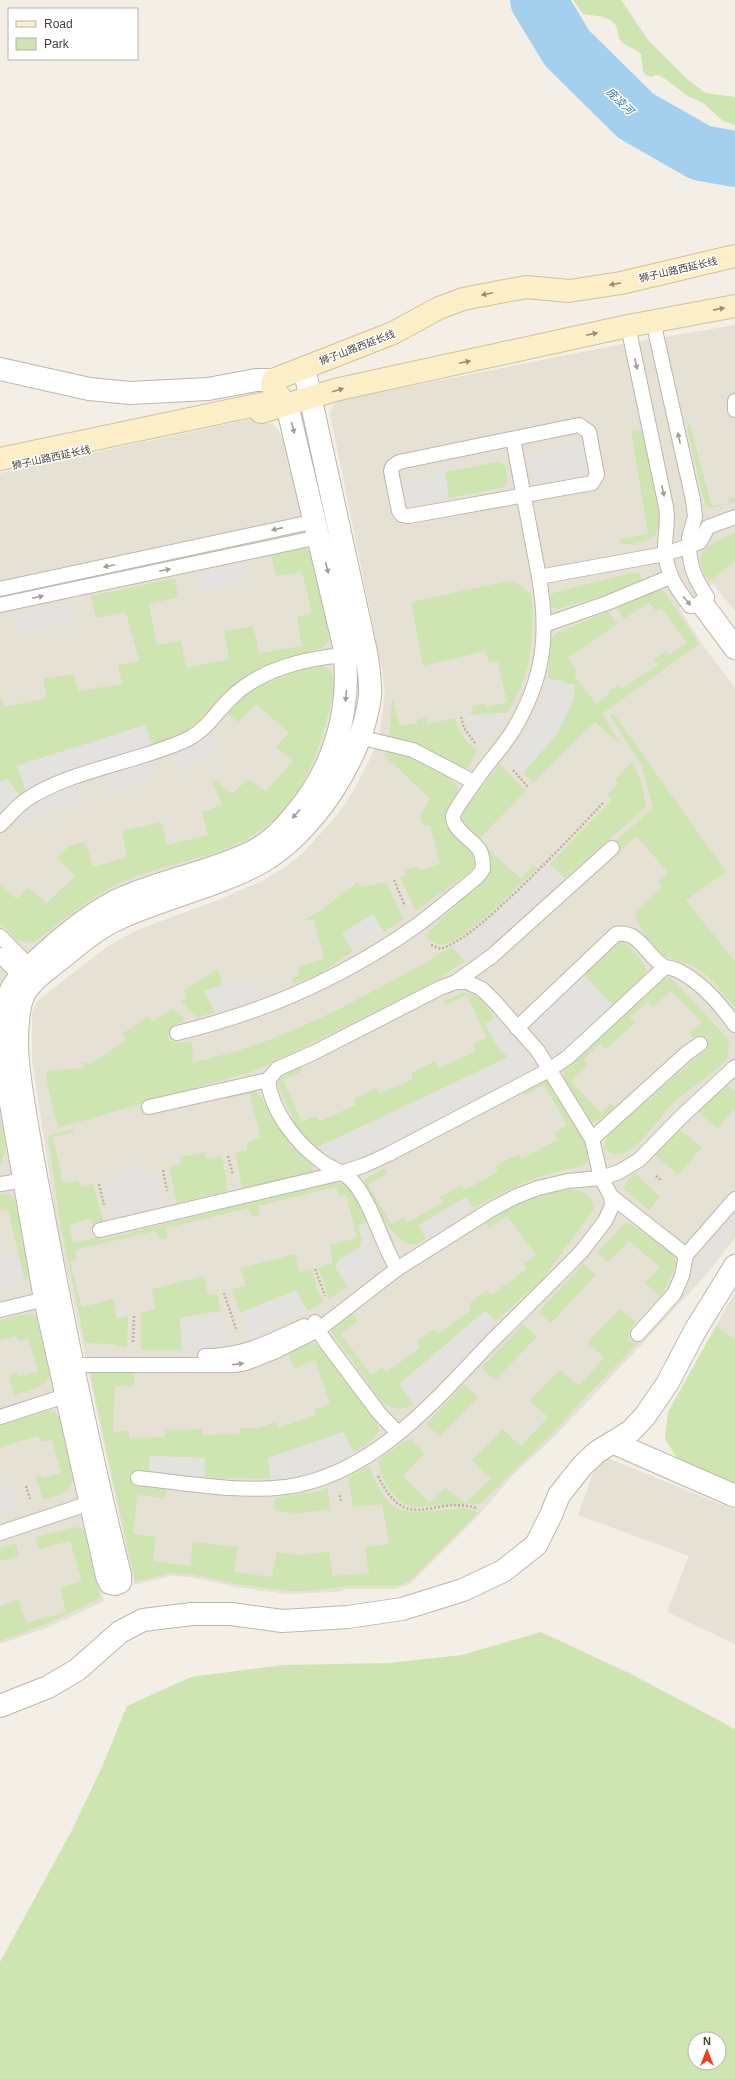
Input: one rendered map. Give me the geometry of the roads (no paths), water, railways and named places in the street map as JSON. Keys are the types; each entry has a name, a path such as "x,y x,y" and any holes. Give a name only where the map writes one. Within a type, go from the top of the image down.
{"main road":[{"name":"狮子山路西延长线","path":"0,459 275,401 279,393 304,368 393,333 439,308 463,299 526,287 569,291 621,283 735,256"},
{"name":"狮子山路西延长线","path":"0,468 279,393 312,398 339,389 628,326 735,306"}],"street":[{"path":"0,369 89,389 130,393 208,389 256,380 279,393 317,529 345,655 347,681 345,704 333,752 311,795 284,828 269,842 253,852 116,901 94,914 31,976 21,1002 18,1034 19,1075 36,1177 94,1470 120,1575 120,1582 115,1584 110,1583 107,1576 90,1503 68,1394 45,1299 2,1055 9,1000 12,988 31,976 102,927 122,917 238,873 275,853 304,826 334,789 359,737 366,717 370,695 370,678 366,652 312,398 304,368"},
{"path":"703,606 735,648"},
{"path":"0,1706 48,1687 76,1670 120,1632 143,1620 192,1614 231,1614 282,1622 348,1617 402,1608 463,1590 504,1571 536,1545 559,1495 583,1465 597,1452 614,1443 631,1431 650,1409 667,1384 696,1329 735,1266"},
{"path":"614,1443 735,1496"}],"lane":[{"path":"628,326 666,506 668,522 664,542 664,554 670,578 690,606 703,606 707,597 693,573 690,563 689,538 695,517 693,500 654,321"},
{"path":"735,401 735,410"},
{"path":"579,425 589,432 597,475 592,483 524,495 409,516 402,515 398,511 391,471 393,466 399,462 579,425"},
{"path":"177,1033 235,1018 326,981 415,926 477,877 483,869 480,852 455,824 453,816 474,782 514,730 539,673 544,625 539,577 513,439"},
{"path":"539,577 664,554 700,542 708,527 735,517"},
{"path":"0,589 317,529"},
{"path":"0,605 317,529"},
{"path":"544,625 670,578"},
{"path":"0,826 25,801 46,788 161,750 192,737 213,719 235,694 251,681 293,664 323,657 345,655"},
{"path":"359,737 413,750 474,782"},
{"path":"149,1107 268,1080 277,1069 313,1053 440,988 456,982 492,956 612,848"},
{"path":"517,1028 616,934 625,933 637,939 649,954 665,967 676,970 693,981 726,1013 735,1025"},
{"path":"0,936 31,976"},
{"path":"0,955 31,976"},
{"path":"100,1230 341,1173 389,1154 550,1070 568,1057 665,967"},
{"path":"138,1478 224,1487 260,1489 287,1487 320,1479 371,1453 425,1411 582,1250 605,1221 612,1206 611,1196 600,1174 592,1139 550,1070 538,1051 482,989 467,982 456,982"},
{"path":"592,1139 687,1053 700,1044"},
{"path":"600,1174 635,1154 676,1111 735,1058"},
{"path":"72,1361 101,1354 132,1356 233,1355 316,1325 331,1309 395,1266 492,1208 517,1196 568,1181 600,1174 620,1172 639,1160 682,1116 735,1067"},
{"path":"268,1080 269,1090 274,1104 296,1136 308,1150 322,1162 354,1182 364,1197 395,1266"},
{"path":"0,1184 25,1180"},
{"path":"611,1196 686,1255"},
{"path":"638,1334 674,1294 682,1276 686,1255 735,1199"},
{"path":"72,1361 234,1365 246,1363 274,1352 316,1325 395,1266"},
{"path":"0,1310 45,1299"},
{"path":"316,1325 379,1413 398,1433"},
{"path":"0,1417 68,1394"},
{"path":"0,1533 90,1503"}],"waterway":[{"name":"庞凌河","path":"538,0 567,48 636,116 701,153 735,159"}]}
